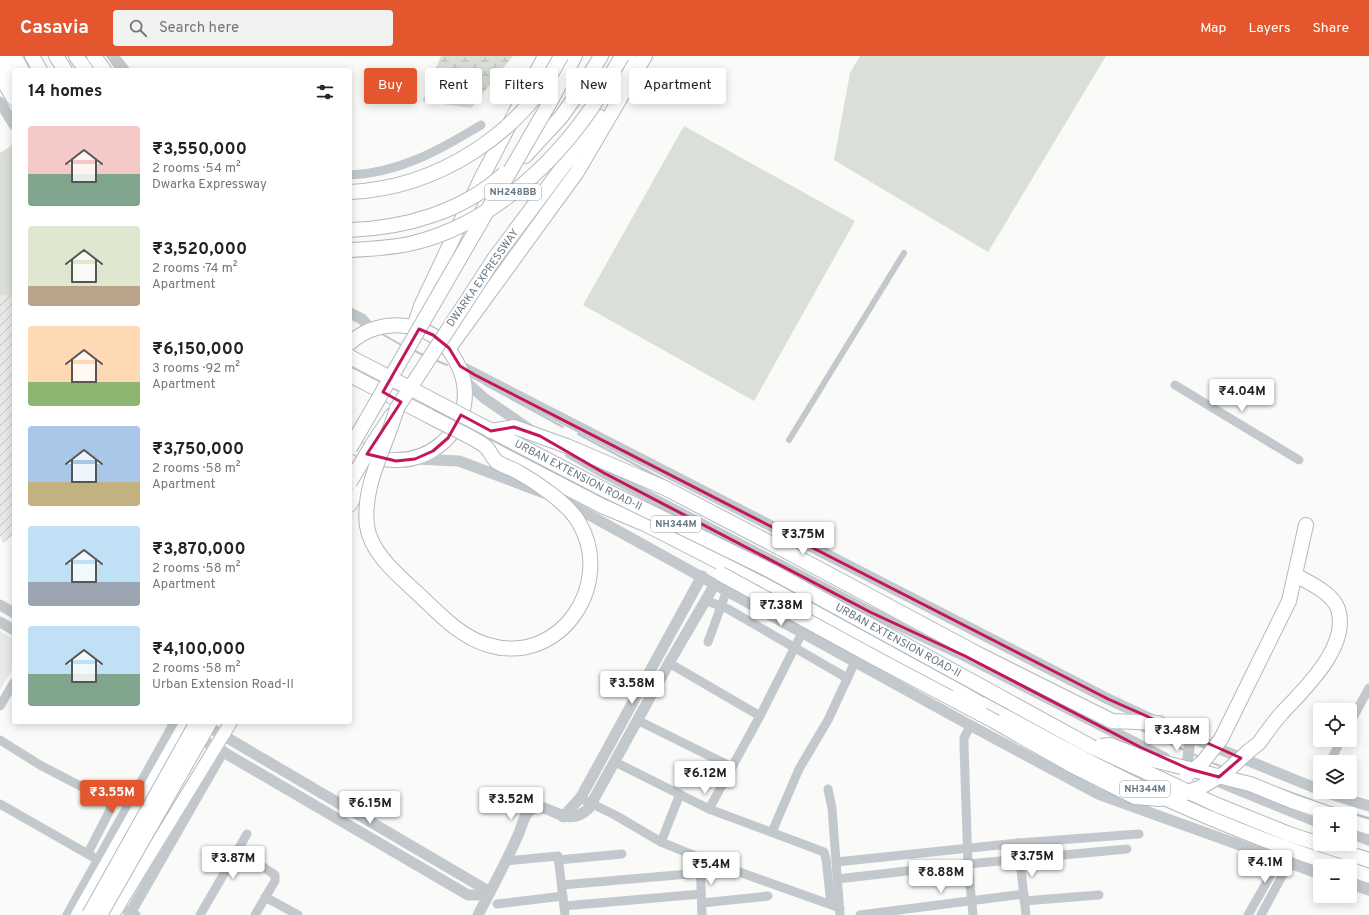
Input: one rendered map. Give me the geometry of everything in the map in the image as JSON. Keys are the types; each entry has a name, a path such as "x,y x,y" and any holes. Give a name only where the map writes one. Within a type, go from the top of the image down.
{"highway":[{"path":"0,56 12,77"},
{"path":"14,56 21,68"},
{"path":"32,56 39,68"},
{"path":"56,56 64,68"},
{"path":"76,56 85,68"},
{"path":"94,56 103,68"},
{"path":"414,327 420,306 481,179 545,56"},
{"path":"352,192 396,185 428,175 459,161 488,142 535,97 555,69 561,56"},
{"path":"352,445 575,56"},
{"name":"NH248BB","path":"352,230 378,229 440,214 496,182 525,156 561,116 583,86 600,56"},
{"name":"NH248BB","path":"352,250 381,248 413,243 446,232 477,217 501,202 534,174 568,139 593,106 622,56"},
{"name":"DWARKA EXPRESSWAY","path":"352,479 494,258 600,117 624,79 629,56"},
{"path":"449,348 578,172 645,56"},
{"path":"0,75 12,96"},
{"path":"352,342 368,331 381,326 397,324 414,327 433,335 449,348 460,366 464,380 465,394 463,410 457,425 448,438 433,451 415,459 396,461 376,458 360,451 352,445"},
{"path":"352,327 368,331"},
{"name":"URBAN EXTENSION ROAD-II","path":"352,357 609,492 772,571 1090,746 1217,805 1289,834 1369,860"},
{"name":"URBAN EXTENSION ROAD-II","path":"352,376 602,506 646,524 764,585 995,711 1135,784 1214,820 1281,847 1318,859"},
{"path":"352,383 372,386"},
{"path":"397,408 389,435 374,471 367,496 367,528 376,548 391,568 459,631 490,646 507,648 526,647 544,641 559,632 579,609 590,582 592,568 590,553 586,536 578,519 557,499 519,472 496,461 486,446"},
{"path":"491,431 514,427 567,446 665,488 978,654 1112,721 1159,723"},
{"path":"1135,797 1180,780 1202,763 1221,739 1289,601 1306,525"},
{"path":"702,553 720,574 877,660 994,721 1071,765 1135,797 1160,798 1186,793 1201,787 1225,773 1258,743 1327,660 1337,641 1341,624 1338,608 1315,586 1298,577"},
{"path":"89,915 197,724"},
{"path":"100,915 209,724"},
{"path":"1090,746 1110,745 1142,758 1250,784 1313,808"},
{"path":"1357,823 1369,827"},
{"path":"1357,872 1369,876"}],"main road":[{"path":"352,502 376,458"},
{"path":"76,915 179,724"},
{"path":"116,910 219,749 230,724"}],"street":[{"path":"113,56 122,68"},
{"path":"0,102 12,121"},
{"path":"352,175 391,169 420,159 481,125"},
{"path":"789,440 904,253"},
{"path":"352,314 362,319 368,331"},
{"path":"460,366 1101,695 1159,723 1313,787"},
{"path":"464,380 484,398 522,424 604,473 870,612 965,656 1142,748 1313,820"},
{"path":"1175,385 1299,460"},
{"path":"415,459 459,461 568,502 606,525 702,576 970,726 1098,794 1313,871"},
{"path":"563,817 580,798 702,576"},
{"path":"478,915 506,861 525,817 531,809 541,808 563,817 581,814 592,803 668,663 715,584"},
{"path":"708,642 727,590"},
{"path":"705,600 721,606 847,678"},
{"path":"0,605 12,612"},
{"path":"0,622 12,629"},
{"path":"709,809 760,716 802,633"},
{"path":"772,832 799,769 828,720 855,662"},
{"path":"668,663 760,716"},
{"path":"0,706 12,685"},
{"path":"1357,710 1369,688"},
{"path":"637,720 732,767"},
{"path":"68,915 179,724 249,768 468,895 490,892"},
{"path":"201,724 490,892"},
{"path":"970,726 964,738 968,864 974,915"},
{"path":"1187,768 1190,736"},
{"path":"0,740 40,765 107,800 111,806 110,810 88,854"},
{"path":"116,910 132,914 219,749"},
{"path":"249,768 255,756"},
{"path":"615,762 709,809 824,852 831,904"},
{"path":"828,789 832,808 840,911"},
{"path":"661,842 680,794"},
{"path":"580,798 592,803 661,842 700,858 831,904 840,911"},
{"path":"1346,799 1369,806"},
{"path":"0,804 99,861"},
{"path":"200,915 247,834"},
{"path":"836,862 1018,843 1139,834"},
{"path":"1357,836 1369,840"},
{"path":"1018,843 1026,915"},
{"path":"837,879 968,864 1127,849"},
{"path":"238,850 275,875 275,881 255,915"},
{"path":"558,860 622,854"},
{"path":"506,861 558,856 564,911 701,898 768,896"},
{"path":"700,858 702,915"},
{"path":"1248,915 1284,861"},
{"path":"1260,915 1284,861"},
{"path":"562,885 700,873"},
{"path":"1357,886 1369,890"},
{"path":"860,915 972,900 1099,895"},
{"path":"497,904 563,896"},
{"path":"265,897 298,915"}],"highlighted area":[{"path":"419,329 433,335 449,348 460,366 475,375 1108,699 1241,758 1219,777 1189,769 1142,748 965,656 870,612 604,473 540,436 514,427 491,431 461,415 448,438 433,451 415,459 396,461 367,454 401,402 383,392"}],"shaded area":[{"path":"12,294 12,536 3,543 0,535 0,296"},
{"path":"0,631 12,638 12,669 0,690"}],"green space":[{"path":"441,56 513,56 503,68 490,68 490,84 482,94 482,68 436,68"},
{"path":"860,56 1106,56 988,252 834,160 850,73"},
{"path":"425,94 425,101 422,101"},
{"path":"443,104 474,104 471,108"},
{"path":"684,126 855,221 754,401 583,305"},
{"path":"12,145 12,294 0,296 0,153"}],"waterway":[{"path":"107,56 116,68"},
{"path":"382,334 403,346"},
{"path":"413,350 425,356"},
{"path":"435,360 447,365"},
{"path":"484,384 563,427"},
{"path":"578,434 668,482"},
{"path":"1137,728 1184,750"},
{"path":"1193,754 1201,758"},
{"path":"1210,762 1223,767"},
{"path":"1278,788 1312,800"},
{"path":"1357,815 1369,818"}]}
